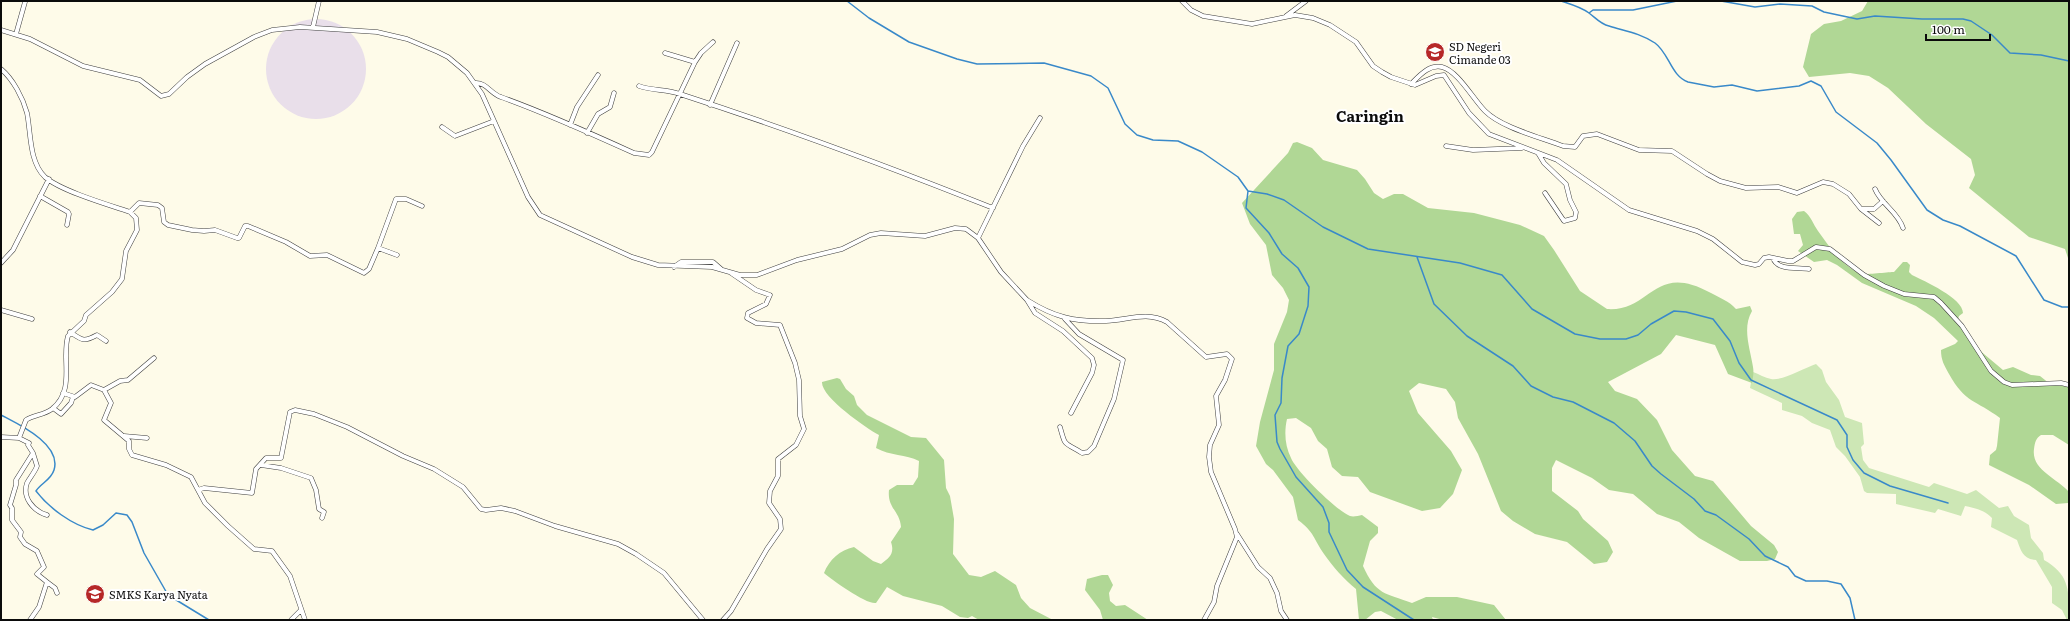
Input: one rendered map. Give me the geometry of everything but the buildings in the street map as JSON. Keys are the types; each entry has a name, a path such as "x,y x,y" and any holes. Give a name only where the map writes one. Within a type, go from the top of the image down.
{"street":[{"path":"313,28 319,1"},
{"path":"1182,1 1191,10 1203,16 1252,24 1285,16 1306,16 1330,25 1356,42 1373,66 1391,77 1411,84 1418,84 1436,76 1444,75 1469,113 1489,134 1522,148 1547,155 1557,160 1629,210 1697,231 1713,239 1742,262 1755,265 1760,264 1764,258 1773,258 1788,262 1793,261 1816,247 1830,249 1864,275 1884,286 1904,294 1934,297 1962,326 1991,371 2004,382 2012,385 2061,383 2069,385"},
{"path":"1285,16 1306,1"},
{"path":"16,34 25,2"},
{"path":"1,30 36,41 83,66 140,80 158,94 163,96 169,94 187,77 205,64 254,37 278,29 313,28 377,32 406,39 448,57 461,67 475,83 487,104 528,197 540,215 632,257 658,265 721,269 740,275 757,275 797,260 842,249 870,235 881,233 925,236 958,228 966,229 978,238 1006,279 1027,300 1035,313 1062,331 1089,354 1094,361 1089,382 1071,413"},
{"path":"475,83 484,85 499,96 513,100 634,153 649,155 652,152 695,62 701,53 713,42"},
{"path":"710,104 737,43"},
{"path":"665,53 695,62"},
{"path":"1411,84 1425,71 1431,68 1441,67 1448,70 1492,118 1563,146 1575,147 1583,136 1597,134 1639,150 1672,151 1720,181 1746,188 1755,189 1778,187 1796,193 1817,184 1829,182 1850,194 1861,210 1879,223"},
{"path":"1,69 10,78 22,100 37,164 42,173 49,179 99,201 130,212 136,218 137,230 126,251 123,276 112,292 86,315 84,321 70,332 67,338 66,376 63,393 53,408 45,413 28,418 24,422 20,437"},
{"path":"570,126 577,107 598,75"},
{"path":"639,86 653,91 661,89 710,104 871,161 993,208"},
{"path":"587,133 598,114 610,107 614,93"},
{"path":"978,238 1023,146 1040,118"},
{"path":"442,127 455,136 494,121"},
{"path":"1446,146 1473,150 1522,148"},
{"path":"1538,153 1544,163 1566,184 1570,200 1576,212 1575,218 1564,221 1545,193"},
{"path":"1,263 13,250 49,179"},
{"path":"1875,189 1904,228"},
{"path":"40,196 68,212 67,224"},
{"path":"130,212 139,203 158,205 162,208 164,222 168,225 192,230 215,230 237,238 239,238 245,226 248,226 286,242 310,256 327,255 364,273 369,269 396,199 406,199 422,206"},
{"path":"1861,210 1874,209 1883,201"},
{"path":"378,248 397,255"},
{"path":"1773,258 1774,261 1780,265 1809,269"},
{"path":"723,620 731,611 767,549 781,529 780,519 769,503 770,491 778,476 776,467 778,459 796,445 804,429 800,416 799,380 795,363 780,325 756,323 747,318 748,313 766,304 770,295 756,290 729,271"},
{"path":"1027,300 1054,315 1065,319 1107,321 1138,316 1156,317 1167,322 1206,357 1222,354 1231,356 1232,362 1225,380 1216,396 1219,425 1210,445 1209,457 1211,472 1237,534 1258,567 1270,578 1277,593 1281,611 1287,620"},
{"path":"1,310 32,319"},
{"path":"1060,427 1062,439 1066,445 1082,453 1088,452 1094,446 1114,399 1123,360 1079,334 1065,319"},
{"path":"70,332 80,340 89,340 97,335 106,341"},
{"path":"63,393 73,397 77,396 91,386 104,390 120,382 128,380 154,358"},
{"path":"104,390 111,403 104,420 129,441 129,450 132,455 166,465 191,477 206,505 250,546 258,550 270,551 274,553 291,579 305,620"},
{"path":"53,408 61,414 71,403 73,397"},
{"path":"198,490 204,488 250,494 252,492 256,469 266,458 281,458 290,412 294,410 314,414 374,439 391,450 448,477 463,487 481,509 486,510 502,508 515,511 555,526 618,544 664,573 703,620"},
{"path":"123,436 147,438"},
{"path":"1,437 20,437 29,443 28,446 33,453 37,466 28,482 26,497 29,503 37,511 46,515"},
{"path":"33,453 16,480 10,505 12,508 12,520 21,532 21,540 37,551 44,565 44,569 39,570 37,574 55,588 57,594"},
{"path":"261,465 281,468 311,478 316,490 319,508 324,512 322,518"},
{"path":"1204,620 1214,602 1217,586 1237,534"},
{"path":"30,620 39,607 48,582"},
{"path":"291,620 301,610"}],"shaded area":[{"path":"316,19 335,23 351,34 362,50 366,69 362,88 351,104 335,115 316,119 297,115 281,104 270,88 266,69 270,50 281,34 297,23"}],"green space":[{"path":"1868,1 2069,1 2069,261 2065,249 2029,237 1969,188 1975,175 1971,159 1926,124 1888,88 1869,76 1850,73 1809,77 1803,67 1811,34 1824,24 1841,21 1862,11"},
{"path":"1297,142 1312,148 1323,160 1357,170 1374,193 1383,199 1394,194 1403,194 1428,208 1474,213 1520,225 1544,236 1580,291 1607,309 1622,308 1634,303 1664,285 1677,282 1692,285 1711,293 1736,309 1750,306 1752,311 1749,318 1747,331 1753,369 1752,383 1728,374 1715,345 1676,335 1661,354 1608,382 1615,391 1637,399 1657,420 1672,450 1695,476 1713,481 1751,526 1774,545 1778,552 1775,559 1767,561 1740,561 1699,538 1679,522 1657,514 1633,494 1609,490 1592,478 1556,460 1552,468 1552,491 1578,511 1583,519 1608,541 1613,552 1607,562 1594,564 1567,542 1535,534 1513,521 1501,511 1478,454 1458,418 1455,402 1446,389 1419,383 1409,391 1418,413 1451,451 1462,470 1453,494 1440,508 1422,511 1370,492 1358,477 1342,476 1332,467 1327,449 1318,441 1311,428 1296,418 1287,419 1287,449 1294,464 1300,472 1336,507 1350,516 1362,515 1378,527 1378,533 1370,541 1363,566 1372,583 1382,592 1412,603 1426,597 1457,597 1494,605 1506,620 1443,620 1432,617 1433,620 1398,620 1381,611 1375,612 1365,620 1359,620 1356,589 1335,568 1324,554 1311,532 1298,520 1293,497 1273,470 1266,464 1256,446 1260,422 1274,370 1274,344 1287,312 1289,300 1283,288 1272,275 1266,245 1250,224 1242,203 1288,153 1293,143"},
{"path":"1804,211 1836,255 1854,270 1861,274 1894,272 1903,262 1907,262 1910,265 1909,272 1912,275 1950,296 1961,307 1963,313 1959,316 1957,322 1972,344 2003,370 2013,367 2031,375 2040,376 2050,384 2069,387 2069,445 2053,435 2041,435 2036,440 2034,449 2034,456 2041,468 2069,492 2068,503 2056,504 2029,485 1989,465 1990,455 1996,450 1997,446 2000,418 1960,391 1947,371 1942,360 1941,350 1955,344 1958,341 1934,318 1916,306 1862,283 1837,265 1827,260 1814,262 1798,251 1803,245 1800,234 1794,234 1792,219 1797,212"},
{"path":"1816,364 1822,370 1826,382 1839,400 1845,417 1862,423 1864,444 1861,447 1863,460 1869,468 1929,487 1934,483 1967,494 1976,490 1999,508 2008,506 2014,516 2029,525 2031,538 2043,553 2044,560 2059,571 2066,584 2069,600 2069,620 2067,620 2062,610 2052,603 2052,587 2036,560 2028,558 2023,554 2017,540 1991,527 1992,518 1989,515 1965,506 1961,516 1938,509 1935,513 1896,504 1896,494 1867,493 1864,491 1860,477 1845,456 1836,447 1830,430 1812,423 1802,416 1782,410 1782,403 1750,388 1753,372 1771,379 1776,379"},
{"path":"837,378 840,379 846,389 854,396 857,405 867,415 911,437 926,438 944,460 946,488 950,496 954,519 953,554 969,575 981,577 995,571 1016,585 1021,598 1030,608 1053,620 979,620 972,616 968,618 960,617 942,606 903,596 887,587 876,603 872,603 834,581 824,573 826,568 836,556 849,548 854,547 873,561 881,564 889,558 892,553 891,542 901,527 890,501 889,490 897,485 913,485 918,477 919,461 909,457 881,451 876,448 879,435 845,412 829,396 822,382"},
{"path":"1108,575 1113,585 1109,593 1110,601 1116,606 1125,605 1148,620 1103,620 1100,610 1085,590 1087,579"}],"waterway":[{"path":"847,1 869,18 909,42 957,59 977,64 1044,63 1091,76 1108,88 1125,124 1137,135 1153,140 1178,141 1202,152 1238,177 1248,191 1267,194 1284,200 1323,227 1368,249 1460,263 1502,275 1532,309 1575,334 1600,339 1626,339 1638,335 1651,324 1674,311 1686,312 1713,319 1730,341 1739,363 1751,380 1837,420 1847,435 1847,447 1853,460 1864,473 1890,486 1948,503"},
{"path":"1561,1 1583,9 1606,25 1638,35 1655,43 1664,52 1678,75 1688,82 1714,87 1732,85 1757,91 1799,86 1811,81 1821,86 1836,112 1877,143 1927,210 1943,220 1960,226 2016,256 2044,300 2062,307 2069,307"},
{"path":"1589,13 1593,10 1633,10 1677,1"},
{"path":"1721,1 1755,7 1780,4 1812,6 1824,12 1857,19 1875,16 1922,19 1963,19 1971,21 1992,35 2010,53 2041,55 2069,61"},
{"path":"1248,191 1246,208 1269,233 1282,254 1298,268 1309,287 1308,306 1299,334 1288,346 1282,378 1281,403 1275,415 1277,442 1296,477 1323,507 1329,523 1329,532 1347,570 1363,587 1414,620"},
{"path":"1417,257 1434,304 1467,336 1513,366 1531,386 1553,397 1573,402 1614,423 1635,441 1652,466 1661,474 1694,499 1705,511 1716,515 1749,539 1765,556 1788,567 1795,576 1806,581 1827,581 1841,584 1850,598 1855,620"},
{"path":"1,415 37,436 51,452 55,461 53,473 36,491 47,504 69,520 85,528 93,530 103,525 116,513 127,515 132,522 144,553 168,595 209,620"}],"place":[{"name":"SD Negeri Cimande 03","path":"1435,52"},
{"name":"SMKS Karya Nyata","path":"95,594"}],"district":[{"name":"Caringin","path":"1370,115"}]}
